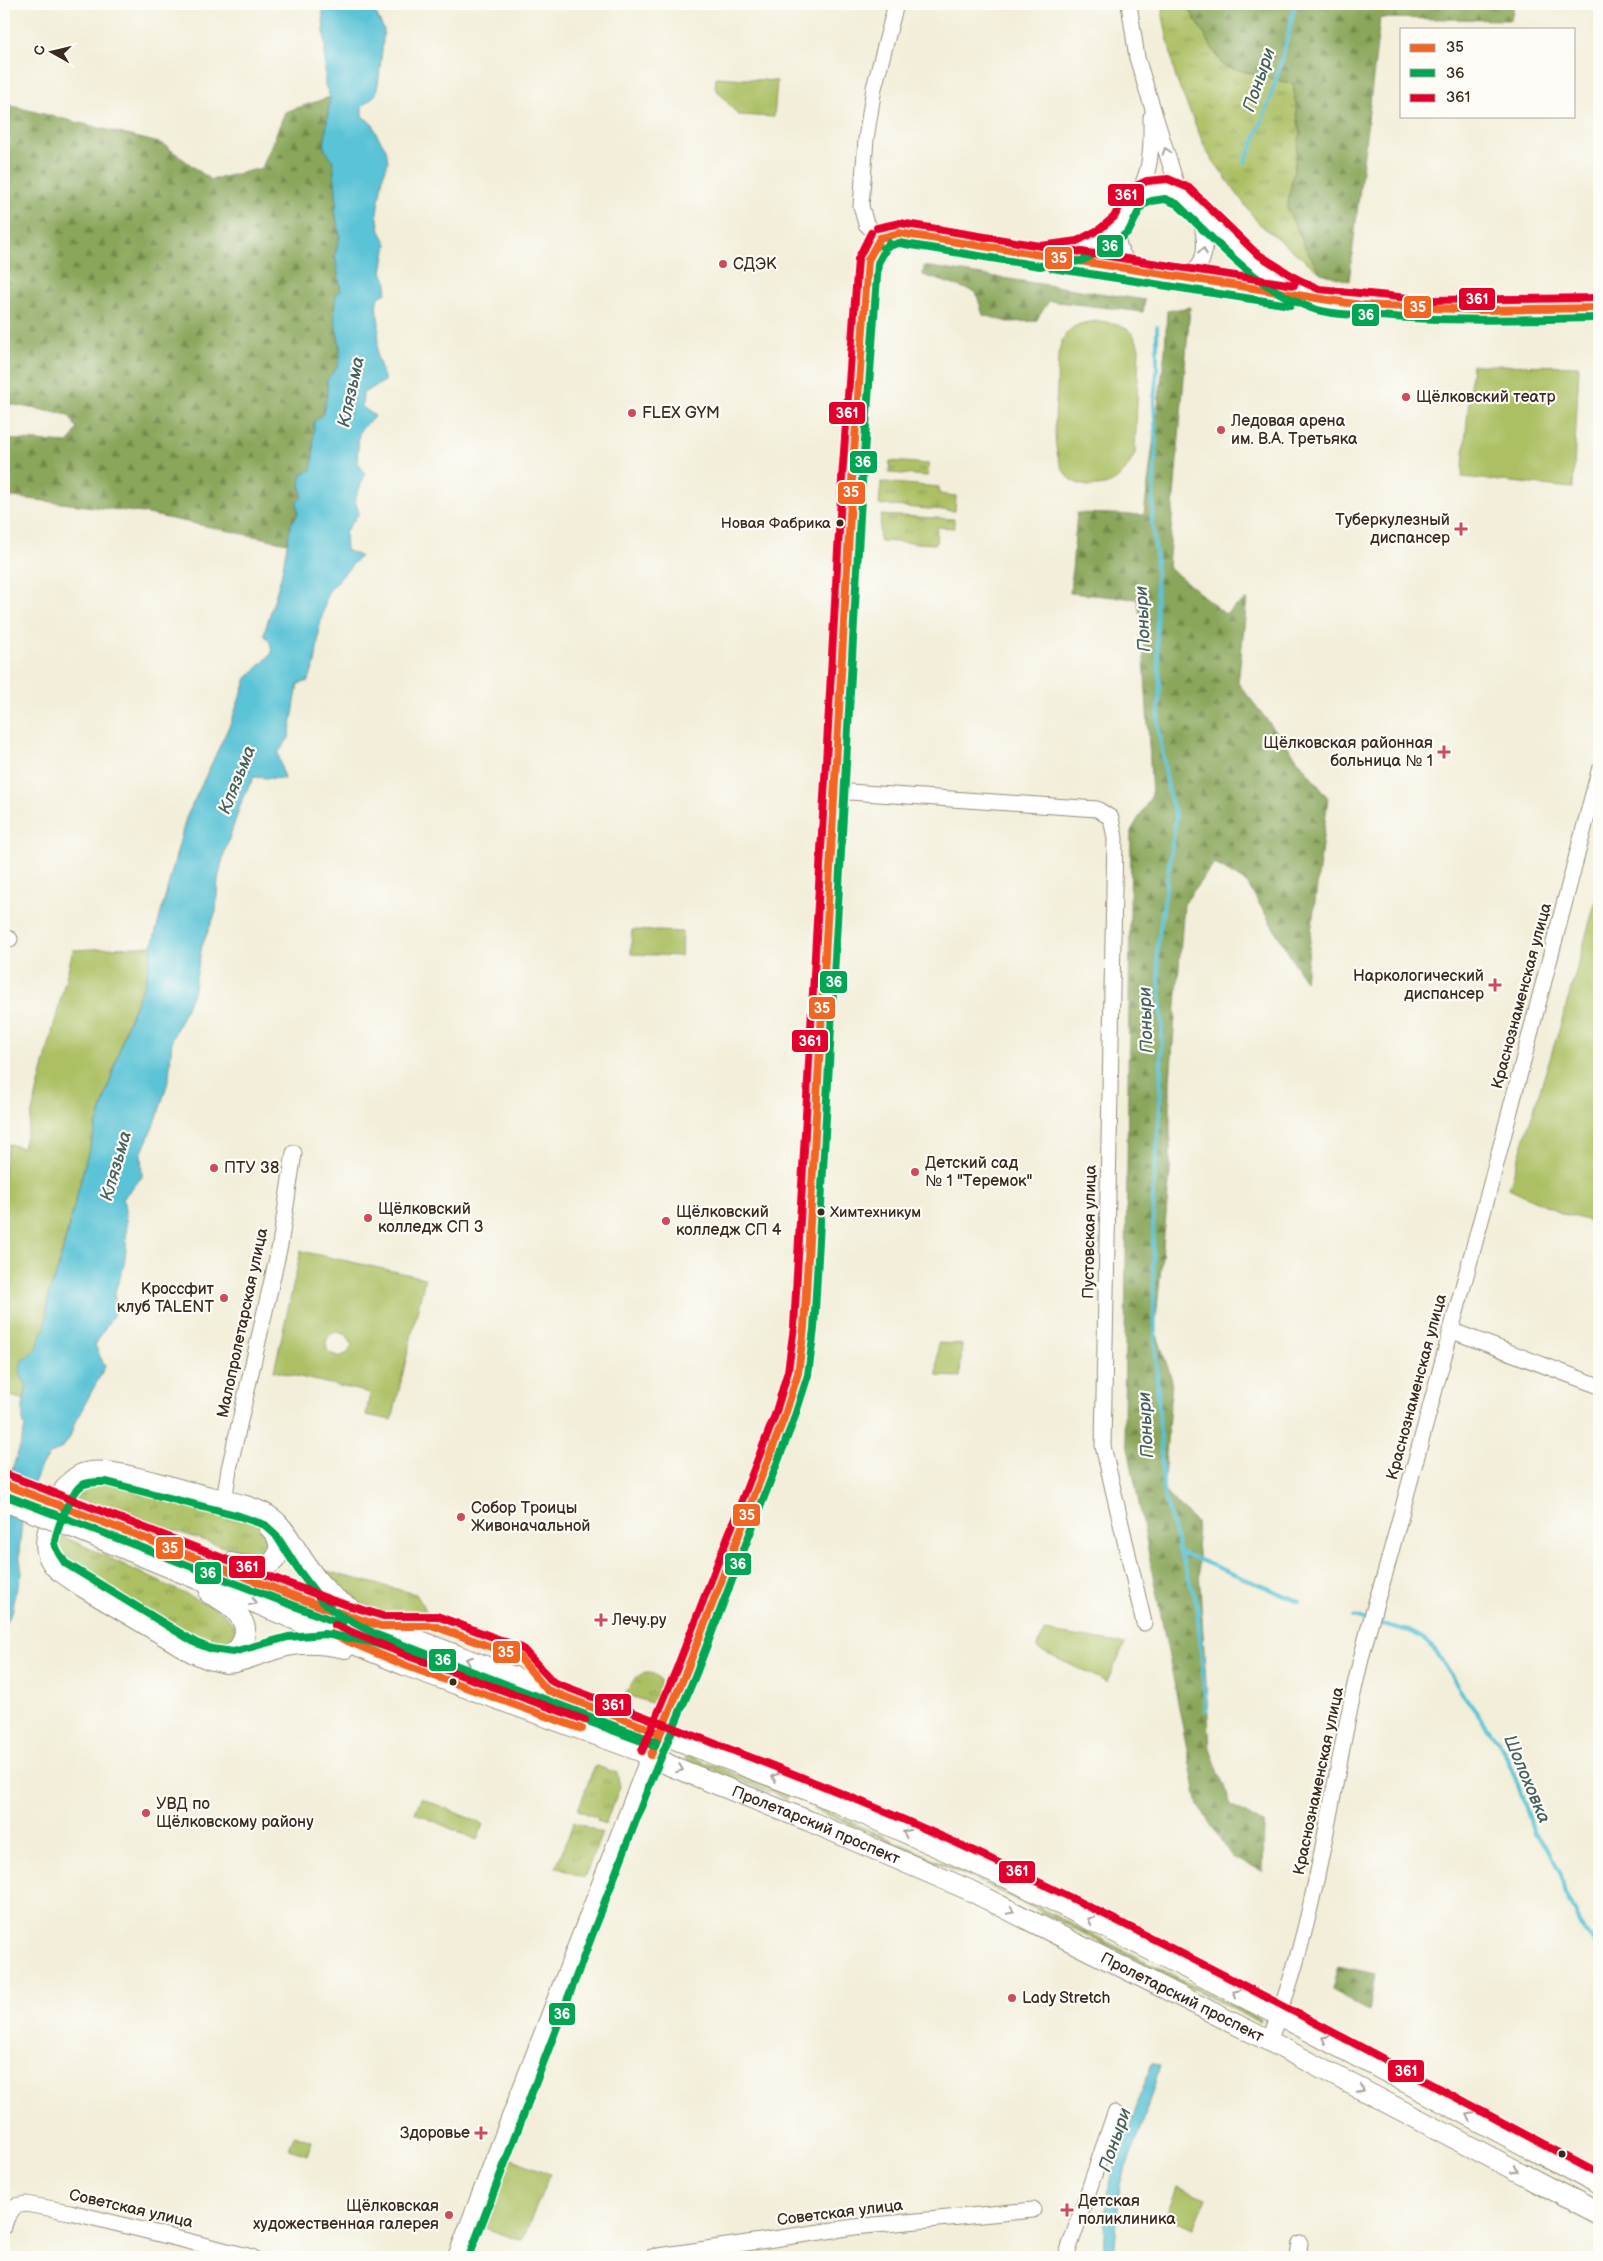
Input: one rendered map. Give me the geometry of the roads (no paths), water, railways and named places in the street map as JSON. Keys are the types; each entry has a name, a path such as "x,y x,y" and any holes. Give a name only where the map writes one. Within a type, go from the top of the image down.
{"main road":[{"path":"373,1652 325,1644 306,1644 288,1646 235,1662 226,1663 209,1659 176,1643 68,1578 52,1564 47,1554 45,1540 66,1486 80,1475 91,1472 129,1476 264,1513 284,1529 306,1566 328,1593 342,1605 381,1626"},
{"name":"Пролетарский проспект","path":"4,1484 85,1524"},
{"name":"Пролетарский проспект","path":"4,1501 85,1524 381,1626 820,1795 1010,1879 1279,2015 1599,2185"},
{"path":"113,1534 234,1564 265,1566 277,1556 280,1543 273,1530 233,1504"},
{"name":"Пролетарский проспект","path":"113,1534 373,1652 652,1755 671,1766 809,1820 969,1890 1269,2041 1599,2214"},
{"path":"113,1534 221,1599 236,1612 245,1628 242,1645 237,1651 225,1657 209,1659"},
{"path":"458,2257 660,1733"},
{"path":"809,1820 805,1813 805,1804 811,1796 820,1795"}],"street":[{"path":"880,238 866,224 861,206 866,139 874,88 896,4"},
{"path":"1129,4 1137,58 1176,183 1183,196 1250,261 1292,288 1316,299"},
{"path":"1140,272 1127,263 1119,251 1118,238 1122,223 1145,178 1150,150 1151,105"},
{"path":"1136,197 1149,191 1167,189 1183,196"},
{"path":"1171,277 1192,272 1200,261 1205,248 1204,230 1199,212"},
{"path":"1041,256 1080,251 1106,237 1122,223"},
{"path":"660,1733 686,1672 784,1418 798,1372 804,1328 852,480 868,260 880,238 899,233 1171,277 1361,305 1429,310 1599,308"},
{"name":"Краснознаменская улица","path":"1269,2041 1298,1957 1312,1900 1372,1612 1384,1577 1493,1178 1599,771"},
{"name":"Пустовская улица","path":"835,791 1098,809 1111,818 1114,838 1103,1446 1144,1623"},
{"name":"Малопролетарская улица","path":"233,1504 229,1469 280,1245 294,1153"},
{"path":"1450,1330 1599,1386"},
{"path":"1066,2257 1115,2113"},
{"path":"4,2226 10,2203"},
{"name":"Советская улица","path":"10,2203 70,2212 252,2257"},
{"name":"Советская улица","path":"652,2257 854,2227 1033,2210"}],"water":[{"name":"Клязьма","path":"322,4 373,4 373,8 384,30 376,94 362,107 362,116 373,124 377,135 386,149 388,162 383,176 377,213 380,231 387,244 382,272 387,283 386,293 379,297 376,305 379,323 377,356 385,381 363,393 362,407 375,416 359,432 357,461 365,474 355,500 359,513 345,532 346,550 360,556 328,592 320,625 315,664 308,681 298,684 289,738 278,753 284,779 254,777 243,797 224,854 218,879 216,912 202,946 193,993 172,1039 169,1078 158,1115 141,1154 142,1177 123,1198 126,1248 123,1271 115,1291 117,1309 95,1345 105,1367 75,1422 70,1437 63,1447 50,1455 41,1466 33,1485 22,1522 19,1551 22,1574 13,1601 13,1609 4,1629 4,1491 25,1427 23,1406 27,1385 21,1373 22,1360 37,1348 45,1330 49,1293 58,1269 86,1160 127,1025 146,980 152,946 186,818 231,722 247,678 272,653 270,642 264,634 281,577 291,524 298,514 297,502 303,496 300,484 302,474 311,470 314,422 323,414 327,396 327,379 334,372 340,358 335,314 336,293 341,291 335,255 340,236 335,211 337,202 333,161 324,148 330,97 325,85 325,43"},
{"path":"1152,2063 1160,2066 1141,2129 1120,2184 1114,2257 1103,2257 1105,2213 1110,2181"}],"waterway":[{"name":"Поныри","path":"1244,163 1261,124 1274,85 1295,4"},
{"name":"Поныри","path":"1157,327 1157,369 1154,401 1156,441 1152,522 1156,554 1157,641 1160,682 1158,725 1169,794 1176,817 1157,950 1162,1022 1160,1113 1153,1191 1154,1314 1163,1490 1180,1552 1197,1603 1206,1710"},
{"name":"Шолоховка","path":"1180,1552 1299,1601"},
{"name":"Шолоховка","path":"1353,1617 1367,1621"},
{"name":"Шолоховка","path":"1374,1622 1409,1631 1421,1637 1436,1651 1460,1690 1504,1750 1534,1833 1549,1850 1561,1875 1565,1894 1579,1924 1599,1948"}],"place":[{"name":"СДЭК","path":"723,264"},
{"name":"Щёлковский театр","path":"1406,397"},
{"name":"FLEX GYM","path":"632,413"},
{"name":"Ледовая арена им. В.А. Третьяка","path":"1221,430"},
{"name":"Новая Фабрика","path":"840,523"},
{"name":"Туберкулезный диспансер","path":"1461,529"},
{"name":"Щёлковская районная больница № 1","path":"1444,752"},
{"name":"Наркологический диспансер","path":"1495,985"},
{"name":"ПТУ 38","path":"214,1168"},
{"name":"Детский сад № 1 \"Теремок\"","path":"915,1172"},
{"name":"Химтехникум","path":"821,1212"},
{"name":"Щёлковский колледж СП 3","path":"368,1218"},
{"name":"Щёлковский колледж СП 4","path":"666,1221"},
{"name":"Кроссфит клуб TALENT","path":"224,1298"},
{"name":"Собор Троицы Живоначальной","path":"461,1517"},
{"name":"Лечу.ру","path":"601,1620"},
{"name":"УВД по Щёлковскому району","path":"146,1813"},
{"name":"Lady Stretch","path":"1012,1998"},
{"name":"Здоровье","path":"481,2133"},
{"name":"Детская поликлиника","path":"1067,2210"},
{"name":"Щёлковская художественная галерея","path":"449,2215"}]}
